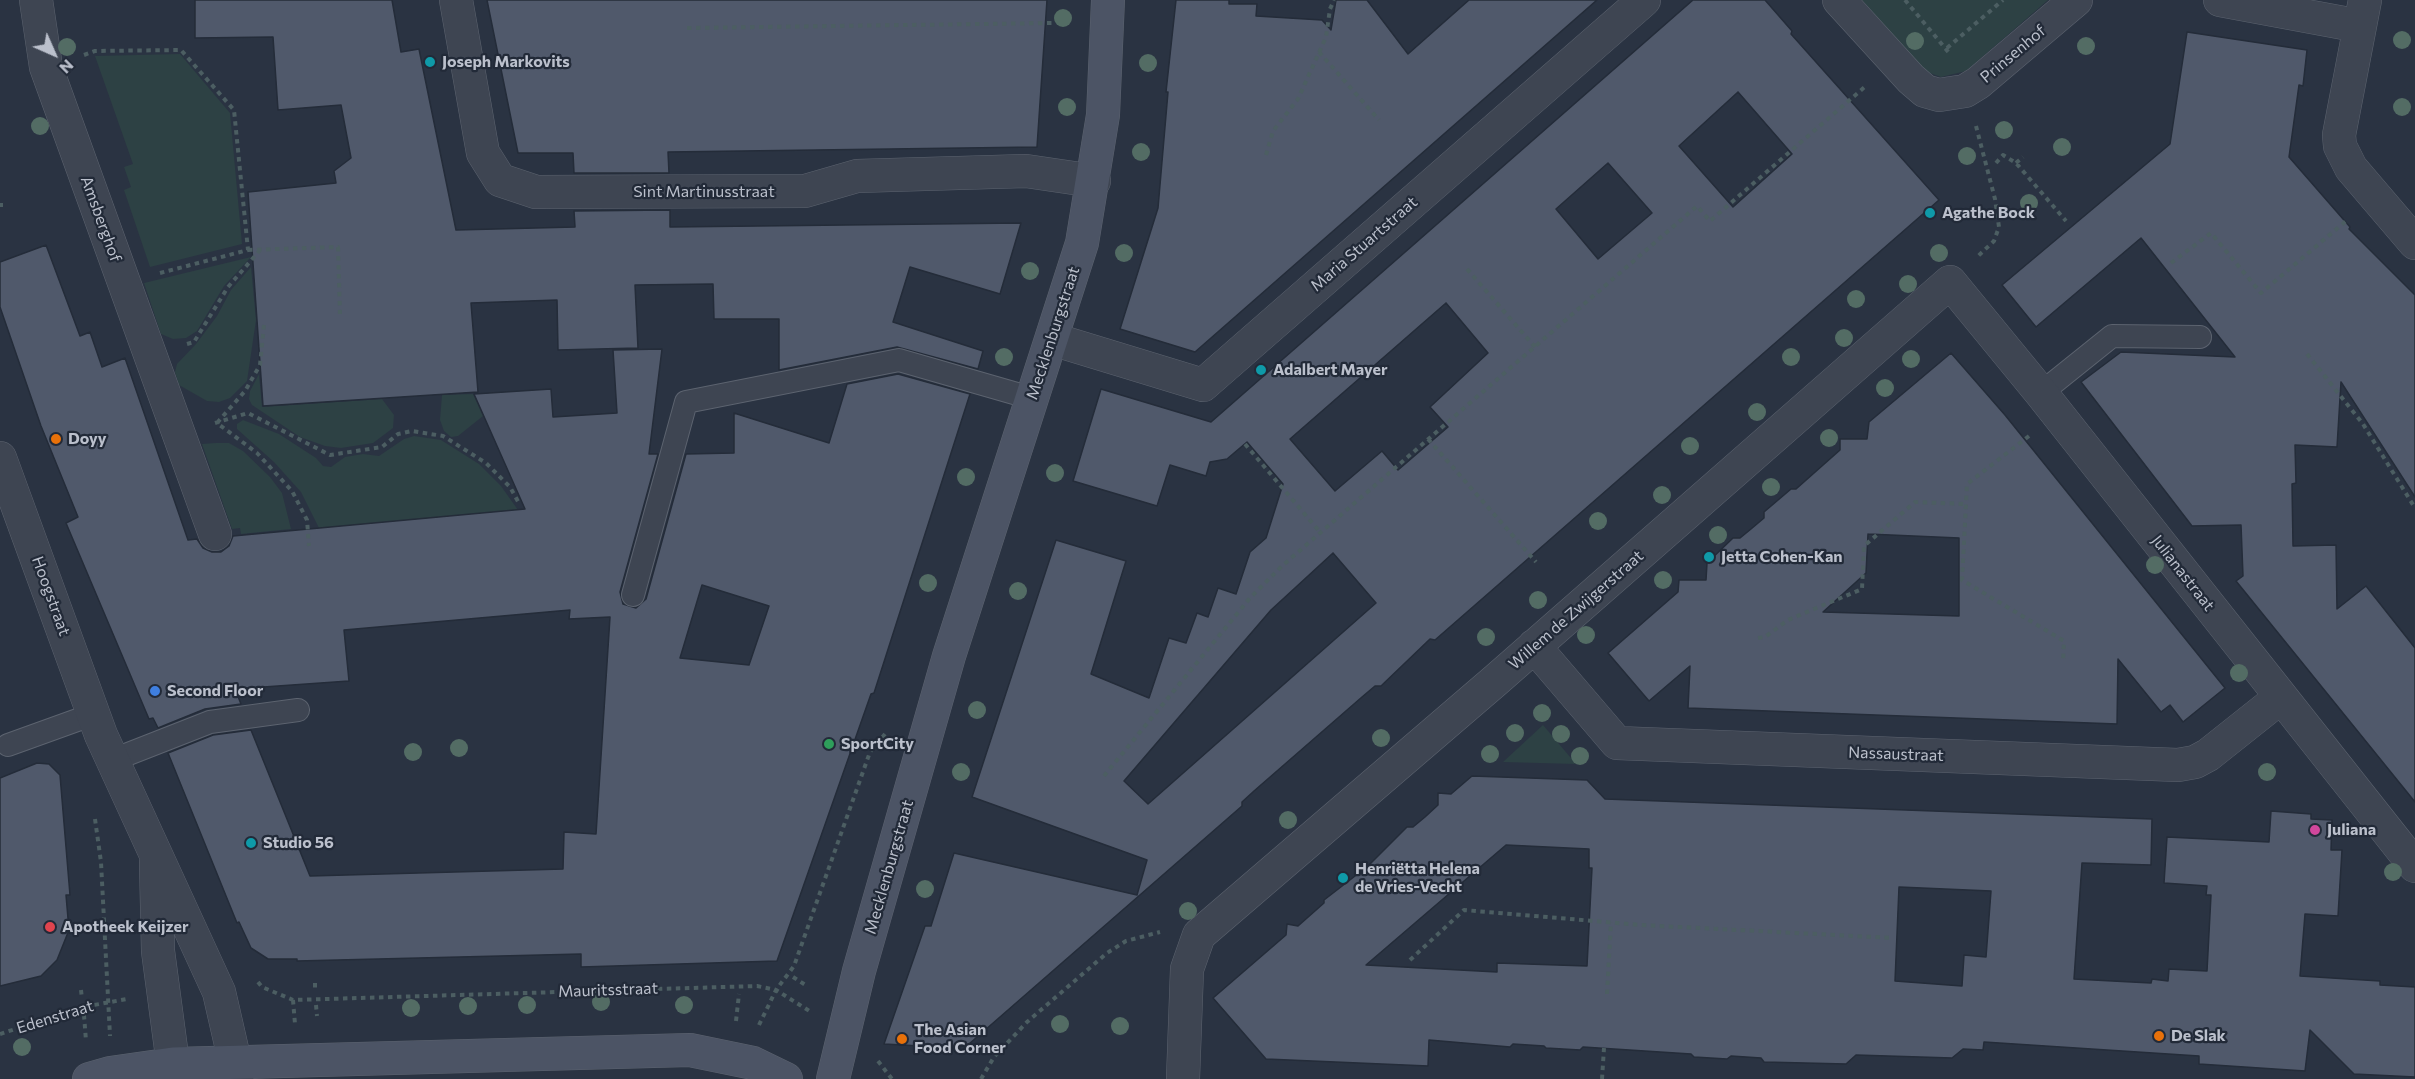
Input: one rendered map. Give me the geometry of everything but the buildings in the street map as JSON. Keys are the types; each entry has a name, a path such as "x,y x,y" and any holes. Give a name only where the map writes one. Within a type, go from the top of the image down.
{"main road":[{"name":"Mecklenburgstraat","path":"833,1079 843,1032 949,656 1082,243 1094,181 1103,115 1108,0"},
{"path":"88,1063 110,1073 236,1071 690,1050 753,1063 786,1079"}],"street":[{"name":"Amsberghof","path":"36,0 46,67 215,534"},
{"name":"Sint Martinusstraat","path":"456,0 483,153 500,180 536,192 805,191 857,176 1026,171 1094,181"},
{"name":"Maria Stuartstraat","path":"1052,339 1203,384 1644,0"},
{"name":"Prinsenhof","path":"1839,0 1911,80 1925,91 1939,95 1965,91 1990,75 2076,0"},
{"path":"2220,0 2362,13 2339,135 2340,146 2350,168 2415,243"},
{"name":"Julianastraat","path":"1950,282 2041,393 2415,866"},
{"name":"Willem de Zwijgerstraat","path":"1183,1079 1187,969 1199,935 1950,282"},
{"name":"Hoogstraat","path":"0,458 94,714 219,992 236,1071"},
{"name":"Nassaustraat","path":"1534,646 1617,743 2178,765 2195,762 2208,755 2281,697"},
{"name":"Hoogstraat","path":"156,852 158,951 174,1072"}],"lane":[{"path":"2041,393 2112,336 2200,337"},
{"path":"633,595 686,402 899,360 1032,398"},
{"path":"113,760 210,722 298,710"},
{"path":"8,745 94,714"}],"path":[{"path":"1266,155 1273,131 1298,99 1326,38 1330,9 1334,0"},
{"path":"1905,0 1947,48 2003,0"},
{"path":"687,28 1053,23"},
{"path":"46,67 95,51 181,50 234,111 248,250"},
{"path":"1319,52 1379,120"},
{"path":"1104,776 1250,597 1320,532 1697,206 1710,221 1869,82"},
{"path":"1950,282 1994,241 1999,227 1993,189 1965,91"},
{"path":"1996,163 2003,155 2016,163 2066,220"},
{"path":"2016,163 2023,157"},
{"path":"2171,263 2211,233 2261,293 2351,217"},
{"path":"124,282 248,250 338,247 340,314"},
{"path":"151,357 194,342 228,287 261,249"},
{"path":"1467,269 1535,347"},
{"path":"217,423 245,391 260,365 264,325"},
{"path":"2307,354 2363,424 2415,508"},
{"path":"180,434 248,413 330,455 382,447 398,434 412,431 443,436 486,463 510,488 520,505"},
{"path":"217,423 257,453 292,491 307,520 309,546"},
{"path":"2032,434 1967,484 1962,580 2064,641 2063,662"},
{"path":"1428,439 1536,562"},
{"path":"1245,444 1320,532"},
{"path":"1758,638 1765,637 1788,620 1862,589 1864,546 1915,502 1966,504"},
{"path":"776,990 794,966 870,752 892,726"},
{"name":"Edenstraat","path":"0,1034 109,1001 101,862 95,817"},
{"path":"1410,960 1464,910 1611,922 1893,938"},
{"path":"1607,994 1611,922"},
{"path":"981,1079 994,1057 1027,1022 1107,953 1126,941 1154,932 1199,935"},
{"path":"793,977 807,986"},
{"path":"315,983 315,990"},
{"name":"Mauritsstraat","path":"262,987 293,1000 741,986 776,990 843,1032 875,1058 892,1079"},
{"path":"81,990 82,999"},
{"path":"735,1024 740,994"},
{"path":"316,1005 317,1017"},
{"path":"84,1015 88,1063"},
{"path":"1602,1079 1604,1048"}],"green space":[{"path":"1862,0 2048,0 1966,71 1941,77 1927,72 1917,64"},
{"path":"180,54 230,113 242,244 150,267 124,190 131,187 124,167 133,164 95,56"},
{"path":"251,257 224,286 197,331 186,338 173,339 161,334 144,283"},
{"path":"251,267 256,320 247,381 230,398 219,402 207,401 179,385 175,372 177,364 196,344 217,316 231,290"},
{"path":"259,374 262,407 382,399 394,415 393,428 373,443 341,448 325,446 300,437 252,405 249,399 250,391"},
{"path":"473,394 483,416 458,436 451,437 444,431 440,420 442,395"},
{"path":"243,420 279,434 316,458 323,466 331,467 345,457 363,454 379,456 404,439 414,436 441,440 479,464 501,486 518,510 319,528 301,492 274,462 237,429 237,424"},
{"path":"229,443 243,451 270,477 282,493 291,529 241,534 240,528 232,529 202,444"},
{"path":"1543,725 1576,764 1503,762"}],"place":[{"name":"Joseph Markovits","path":"430,62"},
{"name":"Agathe Bock","path":"1930,213"},
{"name":"Adalbert Mayer","path":"1261,370"},
{"name":"Doyy","path":"56,439"},
{"name":"Jetta Cohen-Kan","path":"1709,557"},
{"name":"Second Floor","path":"155,691"},
{"name":"SportCity","path":"829,744"},
{"name":"Juliana","path":"2315,830"},
{"name":"Studio 56","path":"251,843"},
{"name":"Henriëtta Helena de Vries-Vecht","path":"1343,878"},
{"name":"Apotheek Keijzer","path":"50,927"},
{"name":"De Slak","path":"2159,1036"},
{"name":"The Asian Food Corner","path":"902,1039"}]}
